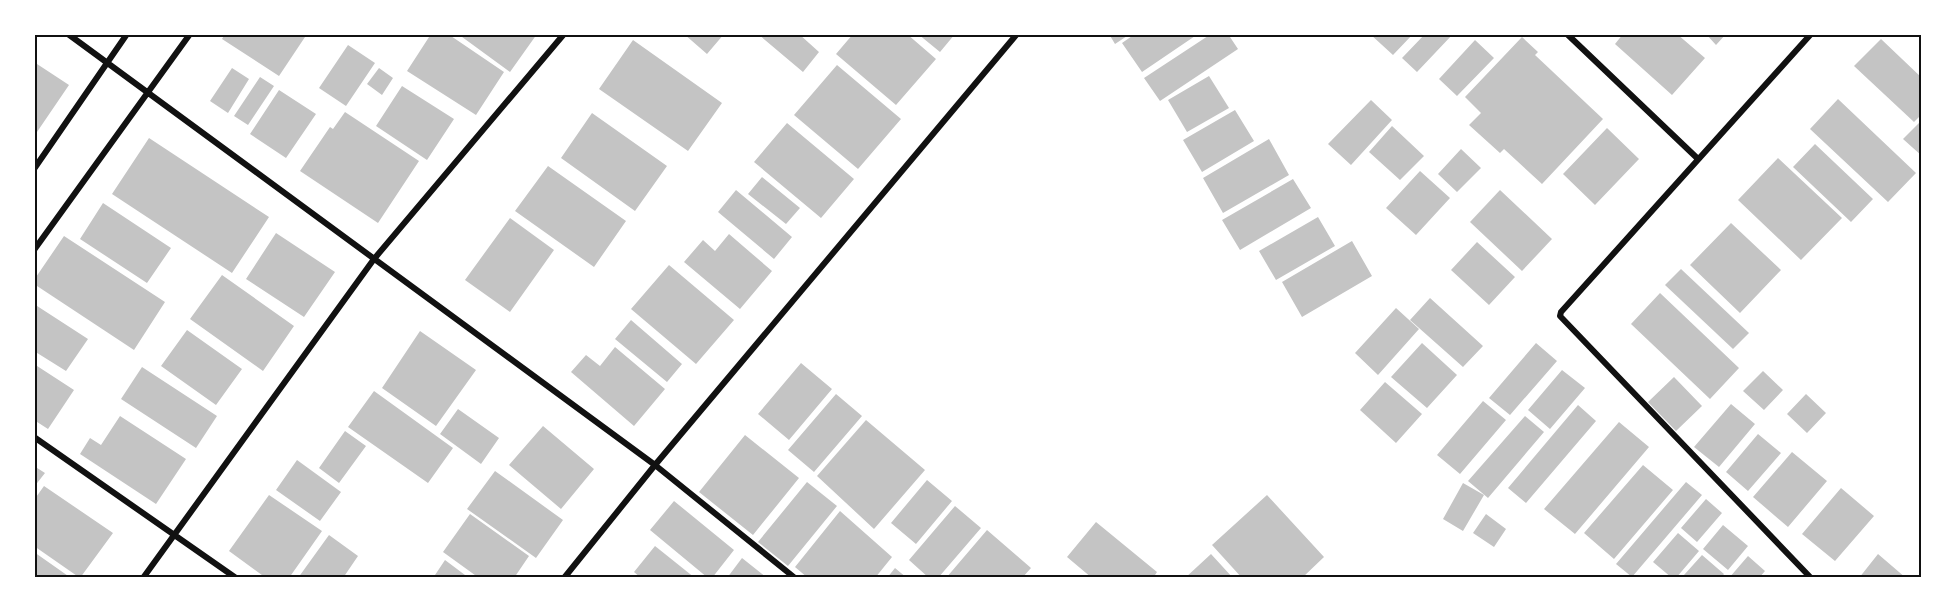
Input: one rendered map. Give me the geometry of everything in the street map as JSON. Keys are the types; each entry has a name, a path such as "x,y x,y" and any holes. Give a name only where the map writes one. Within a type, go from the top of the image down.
{"street":[{"path":"68,34 655,465 795,578"},
{"path":"34,169 127,34"},
{"path":"34,250 190,34"},
{"path":"143,578 374,259 564,34"},
{"path":"564,578 655,465 1017,34"},
{"path":"1567,34 1697,158"},
{"path":"1811,34 1697,158 1561,312 1562,320 1811,578"},
{"path":"34,437 236,578"}],"building":[{"path":"225,34 302,34 305,37 279,76 222,39"},
{"path":"431,34 448,34 504,72 476,115 407,71"},
{"path":"458,34 537,34 510,72"},
{"path":"684,34 724,34 707,54"},
{"path":"758,34 799,34 819,52 803,72"},
{"path":"853,34 907,34 936,59 896,105 836,54"},
{"path":"918,34 955,34 940,52"},
{"path":"1109,34 1130,34 1115,44"},
{"path":"1135,34 1198,34 1142,72 1122,43"},
{"path":"1211,34 1228,34 1238,49 1160,101 1144,78"},
{"path":"1370,34 1413,34 1393,55"},
{"path":"1425,34 1453,34 1417,72 1402,58"},
{"path":"1623,34 1677,34 1705,58 1672,95 1615,44"},
{"path":"1706,34 1726,34 1716,45"},
{"path":"1522,37 1538,52 1535,55 1603,119 1542,184 1504,149 1500,153 1469,125 1481,113 1465,97"},
{"path":"1881,39 1922,78 1922,114 1914,122 1854,66"},
{"path":"633,40 722,103 688,151 599,89"},
{"path":"1475,40 1494,58 1457,96 1439,79"},
{"path":"348,45 375,63 346,106 319,88"},
{"path":"37,64 69,85 37,132 34,130 34,68"},
{"path":"837,65 901,119 858,169 794,115"},
{"path":"232,68 249,79 228,113 210,101"},
{"path":"379,68 393,78 382,95 367,84"},
{"path":"1209,76 1229,108 1187,132 1168,100"},
{"path":"260,77 274,86 248,125 234,116"},
{"path":"402,86 454,119 427,160 376,126"},
{"path":"279,90 316,114 286,158 250,134"},
{"path":"1838,99 1916,173 1888,202 1810,129"},
{"path":"1371,100 1392,120 1351,165 1328,144"},
{"path":"1235,110 1254,141 1202,172 1183,140"},
{"path":"345,112 419,161 378,223 300,171 330,127 333,129"},
{"path":"592,113 667,166 635,211 561,158"},
{"path":"1922,120 1922,156 1903,139"},
{"path":"787,123 854,179 821,218 754,162"},
{"path":"1392,126 1424,156 1400,180 1369,152"},
{"path":"1607,128 1639,159 1595,205 1563,174"},
{"path":"149,138 269,217 232,273 112,194"},
{"path":"1269,139 1289,175 1223,213 1203,178"},
{"path":"1815,144 1873,199 1851,222 1793,167"},
{"path":"1461,149 1481,168 1457,192 1438,174"},
{"path":"1778,158 1842,218 1801,260 1738,200"},
{"path":"548,166 626,221 594,267 515,211"},
{"path":"1420,171 1450,198 1416,235 1386,208"},
{"path":"762,177 800,208 786,224 748,194"},
{"path":"1293,179 1311,208 1240,250 1222,220"},
{"path":"736,190 792,237 774,259 718,212"},
{"path":"1500,190 1552,239 1522,271 1470,222"},
{"path":"103,203 171,248 147,283 80,239"},
{"path":"1318,217 1335,246 1276,280 1259,251"},
{"path":"510,218 554,250 510,312 465,280"},
{"path":"1731,223 1781,270 1740,313 1690,265"},
{"path":"276,233 335,272 304,317 246,279"},
{"path":"729,234 772,271 740,309 684,262 703,240 715,251"},
{"path":"64,236 165,302 134,350 34,284 34,280"},
{"path":"1352,241 1372,276 1302,317 1282,282"},
{"path":"1477,242 1515,277 1489,305 1451,270"},
{"path":"669,265 734,320 696,364 631,309"},
{"path":"1681,269 1749,333 1733,349 1665,285"},
{"path":"222,275 294,326 263,371 190,319"},
{"path":"1660,293 1739,368 1710,399 1631,324"},
{"path":"1430,298 1483,346 1463,367 1410,320"},
{"path":"34,304 88,339 66,371 34,351"},
{"path":"1396,308 1419,329 1378,375 1355,353"},
{"path":"631,320 682,364 667,382 615,339"},
{"path":"187,330 242,369 216,405 161,366"},
{"path":"420,331 476,370 436,426 382,388"},
{"path":"1422,343 1457,375 1427,408 1391,377"},
{"path":"1536,343 1557,361 1510,415 1489,398"},
{"path":"615,347 665,389 634,426 571,372 586,355 600,366"},
{"path":"801,363 832,389 789,440 758,414"},
{"path":"34,364 74,390 48,429 34,420"},
{"path":"142,367 217,416 196,448 121,399"},
{"path":"1562,370 1585,388 1550,429 1528,410"},
{"path":"1763,371 1783,390 1764,410 1743,391"},
{"path":"1674,377 1702,406 1676,431 1648,402"},
{"path":"1385,382 1422,414 1396,443 1360,410"},
{"path":"374,391 453,448 428,483 348,427"},
{"path":"836,394 862,416 814,472 788,450"},
{"path":"1806,394 1826,413 1807,433 1787,414"},
{"path":"1483,401 1506,420 1460,474 1437,455"},
{"path":"1731,404 1755,424 1719,467 1694,447"},
{"path":"1578,405 1596,421 1526,503 1508,488"},
{"path":"458,409 499,438 481,464 440,434"},
{"path":"120,416 186,459 156,504 80,454 90,438 101,445"},
{"path":"1525,416 1544,432 1488,498 1468,481"},
{"path":"866,420 925,470 874,529 817,476"},
{"path":"1619,422 1649,447 1575,534 1544,509"},
{"path":"543,426 594,469 561,509 509,465"},
{"path":"345,431 366,446 339,483 319,468"},
{"path":"1758,434 1781,453 1748,491 1726,472"},
{"path":"745,435 799,478 753,535 699,492"},
{"path":"1792,452 1827,481 1788,527 1753,497"},
{"path":"297,460 341,492 320,521 276,490"},
{"path":"1643,465 1673,490 1614,559 1584,533"},
{"path":"34,466 45,473 34,487"},
{"path":"495,471 563,520 536,558 467,509"},
{"path":"927,480 952,501 916,544 891,523"},
{"path":"807,482 837,506 788,566 758,542"},
{"path":"1686,482 1702,495 1632,577 1616,564"},
{"path":"1463,483 1484,495 1463,531 1443,519"},
{"path":"44,486 113,533 80,578 34,546 34,500"},
{"path":"1841,488 1874,516 1835,561 1802,534"},
{"path":"269,495 322,531 289,578 266,578 229,551"},
{"path":"1267,495 1324,557 1302,578 1242,578 1212,545"},
{"path":"1706,499 1722,513 1697,542 1681,528"},
{"path":"674,501 734,550 712,578 708,578 650,530"},
{"path":"955,506 981,528 938,578 929,578 909,560"},
{"path":"840,511 892,557 875,578 808,578 795,567"},
{"path":"470,514 529,556 514,578 479,578 443,552"},
{"path":"1486,514 1506,529 1494,547 1473,533"},
{"path":"1096,522 1157,572 1153,578 1092,578 1067,557"},
{"path":"1723,525 1748,546 1728,570 1703,549"},
{"path":"987,530 1031,568 1022,578 946,578"},
{"path":"1678,533 1699,551 1676,578 1672,578 1653,562"},
{"path":"329,535 358,556 343,578 298,578"},
{"path":"655,546 695,578 641,578 634,572"},
{"path":"34,552 71,578 34,578"},
{"path":"1211,554 1233,578 1185,578"},
{"path":"1878,554 1906,578 1859,578"},
{"path":"1702,555 1724,574 1721,578 1687,578 1684,575"},
{"path":"1748,556 1765,571 1759,578 1729,578"},
{"path":"742,558 767,578 727,578"},
{"path":"445,560 469,578 433,578"},
{"path":"895,568 907,578 887,578"}]}
